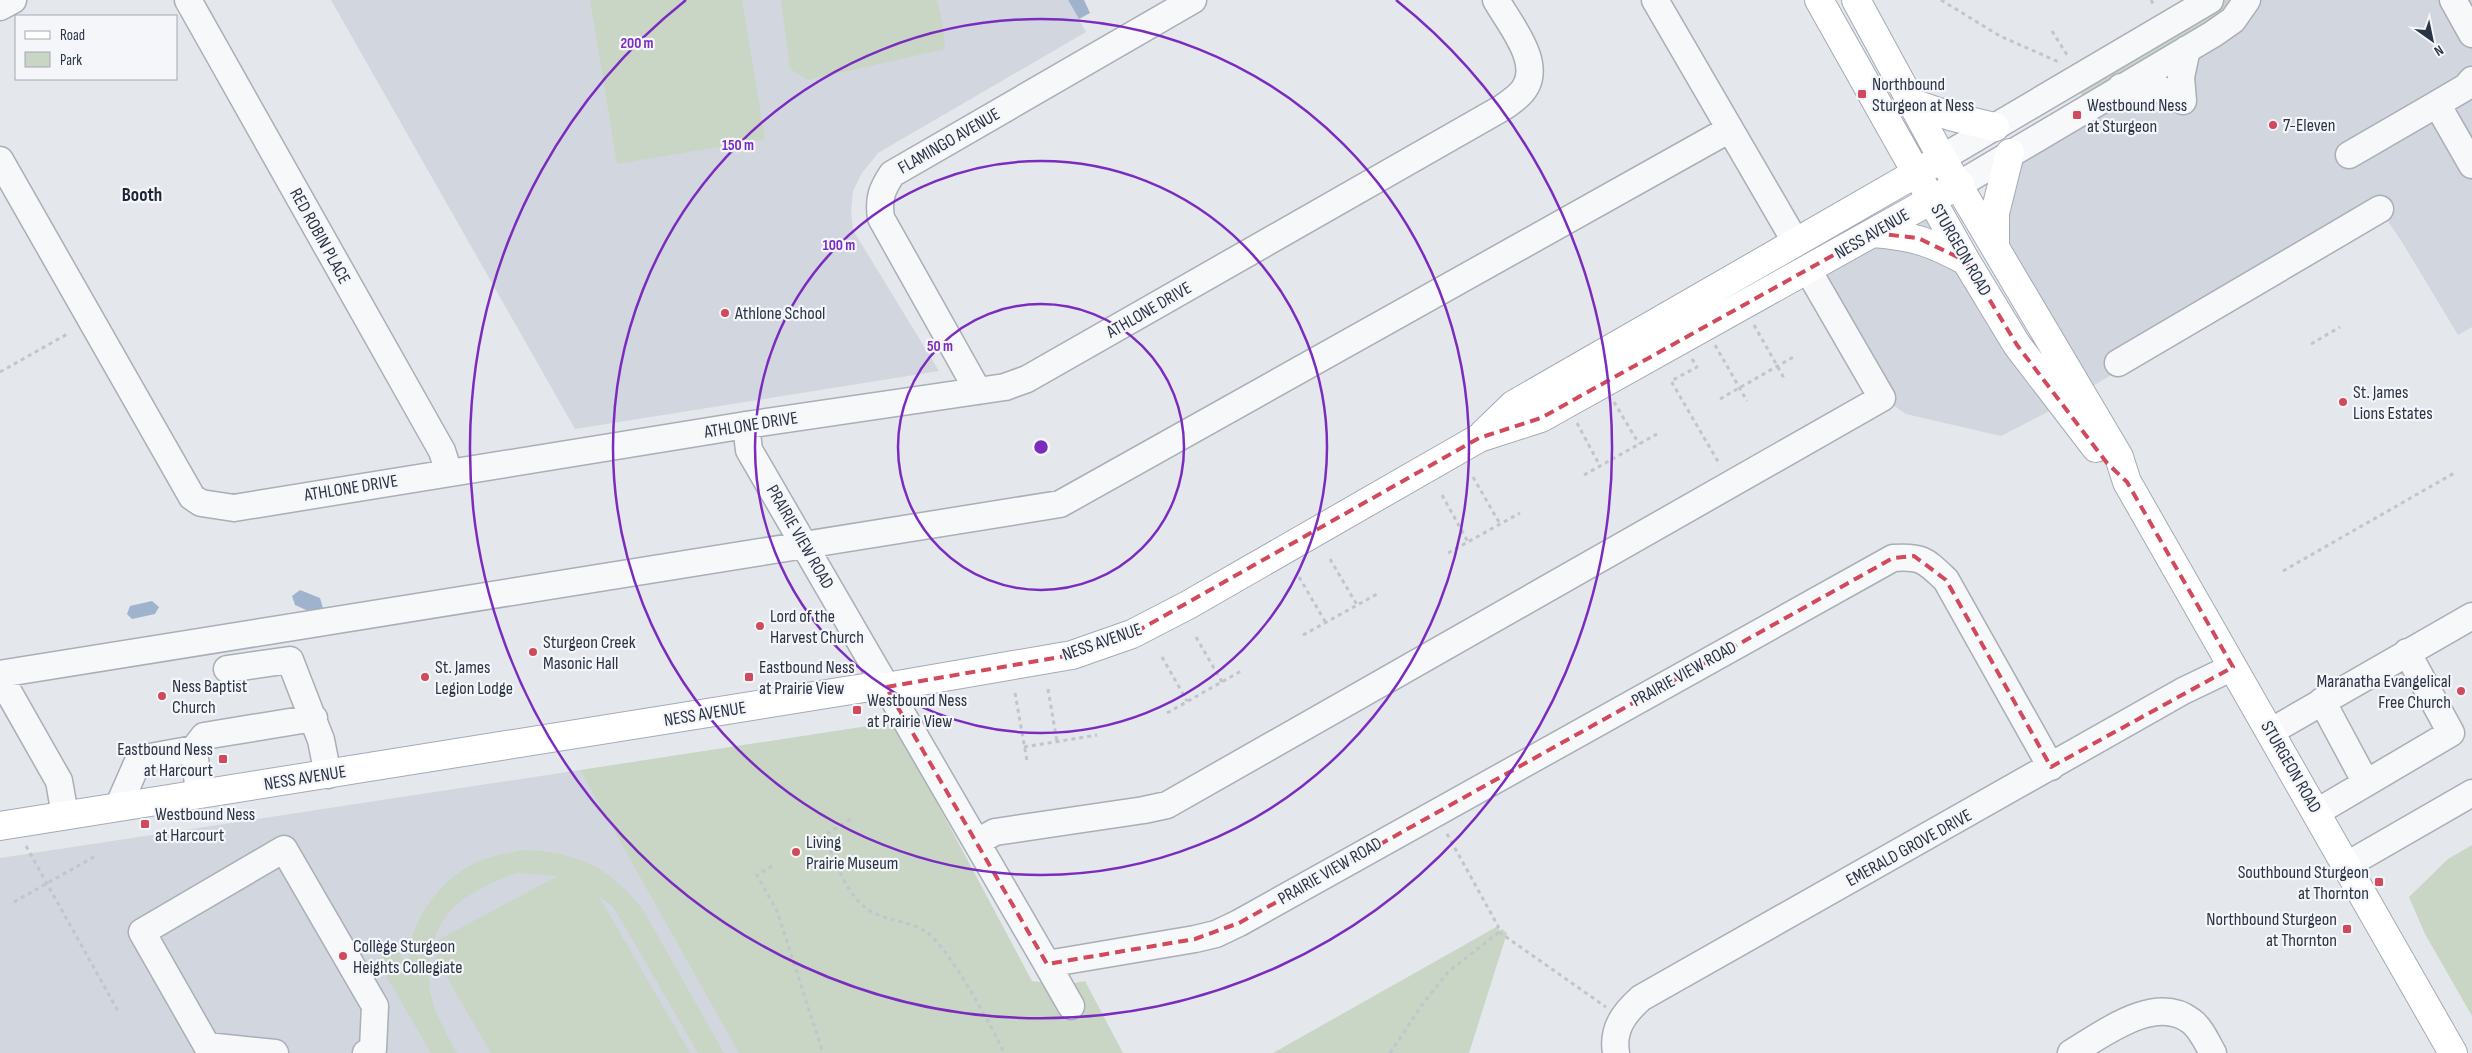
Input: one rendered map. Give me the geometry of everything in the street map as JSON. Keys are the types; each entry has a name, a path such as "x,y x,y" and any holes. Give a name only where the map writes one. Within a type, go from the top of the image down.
{"main road":[{"name":"STURGEON ROAD","path":"1819,0 1966,261 2017,345 2107,463 2128,482"},
{"name":"STURGEON ROAD","path":"1856,0 1915,104 1942,158 1960,184 2119,457 2128,482 2454,1053"},
{"path":"1915,104 1953,117 1995,127"},
{"path":"1995,246 1995,214 2010,153"},
{"name":"NESS AVENUE","path":"1479,438 1513,405 1942,158"},
{"name":"NESS AVENUE","path":"0,826 864,688 886,687 1072,655 1132,634 1188,605 1479,438 1541,418 1960,184"},
{"path":"1873,233 1918,238 1939,246 1966,261"}],"street":[{"path":"0,7 13,0"},
{"name":"RED ROBIN PLACE","path":"188,0 442,451 449,473"},
{"name":"FLAMINGO AVENUE","path":"978,391 880,218 879,204 882,191 892,174 1193,0"},
{"name":"ATHLONE DRIVE","path":"0,160 192,497 201,503 234,508 746,426 1005,387 1027,379 1502,108 1522,93 1528,80 1530,63 1496,0"},
{"path":"1655,0 1795,241"},
{"name":"NESS AVENUE","path":"1942,158 2210,0"},
{"name":"NESS AVENUE","path":"1960,184 2233,20 2247,0"},
{"path":"2453,0 2472,34"},
{"path":"2121,87 2160,89 2183,101 2181,77 2187,49"},
{"path":"2349,155 2466,87 2472,80"},
{"path":"2437,104 2472,166"},
{"path":"64,815 60,781 0,675 1060,504 1730,130"},
{"path":"2118,363 2380,209"},
{"path":"977,842 995,832 1168,805 1882,398 1808,270"},
{"name":"PRAIRIE VIEW ROAD","path":"746,426 749,450 1046,964 1216,934 1239,923 1434,812 1893,558 1914,556 1930,565 1946,580 2051,767"},
{"path":"2270,732 2472,616"},
{"path":"2317,812 2451,733 2407,652"},
{"path":"227,669 290,660 314,718 321,740 328,775"},
{"name":"EMERALD GROVE DRIVE","path":"1616,1053 1614,1045 1617,1029 1622,1017 1641,998 2183,691 2233,667"},
{"path":"2322,701 2366,783"},
{"path":"118,807 139,759 194,749 204,736 314,718"},
{"path":"194,749 199,794"},
{"path":"2346,865 2472,793"},
{"path":"275,1053 206,1046 142,932 284,849 375,1006 372,1050 366,1053"},
{"path":"1046,964 1071,1006"},
{"path":"2071,1053 2135,1016 2153,1012 2172,1013 2191,1021 2213,1053"}],"path":[{"path":"1941,0 2000,36 2061,64"},
{"path":"2151,0 2155,7"},
{"path":"2052,31 2069,59"},
{"path":"1749,317 1784,378"},
{"path":"2311,344 2340,327"},
{"path":"0,372 69,333"},
{"path":"1711,338 1747,401"},
{"path":"1688,352 1697,367 1671,381 1732,485"},
{"path":"1720,399 1795,356"},
{"path":"1611,397 1639,444"},
{"path":"1574,418 1600,466"},
{"path":"1584,475 1657,434"},
{"path":"2283,571 2456,472"},
{"path":"1473,477 1500,524"},
{"path":"1442,495 1468,542"},
{"path":"1448,553 1520,513"},
{"path":"1330,559 1357,605"},
{"path":"1299,577 1326,623"},
{"path":"1303,636 1379,593"},
{"path":"1196,637 1222,682"},
{"path":"1162,657 1187,701"},
{"path":"1167,713 1241,671"},
{"path":"1048,689 1057,742"},
{"path":"1015,693 1027,761"},
{"path":"1024,747 1098,736"},
{"path":"1434,812 1498,926 1499,932 1622,1017"},
{"path":"854,817 822,837 856,900 872,912 916,926 936,941 995,1033 1004,1053"},
{"path":"26,846 118,1011"},
{"path":"14,902 96,855"},
{"path":"772,866 757,875 776,911 823,1053"},
{"path":"1390,1053 1422,1005 1448,972 1499,932"}],"highlighted area":[{"path":"1873,233 1918,238 1966,261 2017,345 2107,463 2127,482 2233,667 2051,767 1946,580 1914,556 1893,558 1239,923 1195,939 1047,964 886,687 1072,655 1132,634 1479,438 1541,418"}],"shaded area":[{"path":"331,0 1068,0 1086,32 878,153 862,173 853,191 851,212 853,230 939,371 575,429"},
{"path":"2247,0 2472,0 2472,327 2458,335 2383,214 2081,393 2025,300 1995,213 2010,153"},
{"path":"1932,200 2063,404 2001,436 1906,414 1882,398 1808,270"},
{"name":"Collège Sturgeon Heights Collegiate","path":"580,770 742,1053 0,1053 0,858"}],"green space":[{"path":"590,0 742,0 765,139 617,164"},
{"path":"781,0 937,0 943,25 945,49 808,80 790,69"},
{"path":"2210,0 2247,0 2088,107 2074,81"},
{"name":"Living Prairie Museum","path":"894,722 1032,981 1065,985 1085,981 1123,1053 739,1053 580,770"},
{"path":"2472,845 2472,1016 2425,934 2409,897 2448,859"},
{"path":"523,850 542,851 576,858 603,872 629,894 642,908 724,1053 698,1053 620,918 612,906 598,895 690,1053 491,1053 432,952 429,965 430,992 438,1017 457,1053 431,1053 377,960 396,948 408,967 410,944 420,917 444,885 475,863","holes":["518,873 558,876 434,942 439,929 455,906 466,897 492,883"]},
{"path":"1498,926 1499,931 1502,929 1507,933 1469,1053 1273,1053"}],"water":[{"path":"1068,0 1084,0 1090,13 1079,19"},
{"path":"300,590 320,598 323,608 313,613 295,605 292,596"},
{"path":"152,601 159,607 155,614 132,619 127,614 130,606"}],"place":[{"name":"Northbound Sturgeon at Ness","path":"1862,94"},
{"name":"Westbound Ness at Sturgeon","path":"2077,115"},
{"name":"7-Eleven","path":"2273,125"},
{"name":"Athlone School","path":"725,313"},
{"name":"St. James Lions Estates","path":"2343,402"},
{"name":"Lord of the Harvest Church","path":"760,626"},
{"name":"Sturgeon Creek Masonic Hall","path":"533,652"},
{"name":"St. James Legion Lodge","path":"425,677"},
{"name":"Eastbound Ness at Prairie View","path":"749,677"},
{"name":"Maranatha Evangelical Free Church","path":"2461,691"},
{"name":"Ness Baptist Church","path":"162,696"},
{"name":"Westbound Ness at Prairie View","path":"857,710"},
{"name":"Eastbound Ness at Harcourt","path":"223,759"},
{"name":"Westbound Ness at Harcourt","path":"145,824"},
{"name":"Living Prairie Museum","path":"796,852"},
{"name":"Southbound Sturgeon at Thornton","path":"2379,882"},
{"name":"Northbound Sturgeon at Thornton","path":"2347,929"},
{"name":"Collège Sturgeon Heights Collegiate","path":"343,956"}],"district":[{"name":"Booth","path":"142,195"}]}
